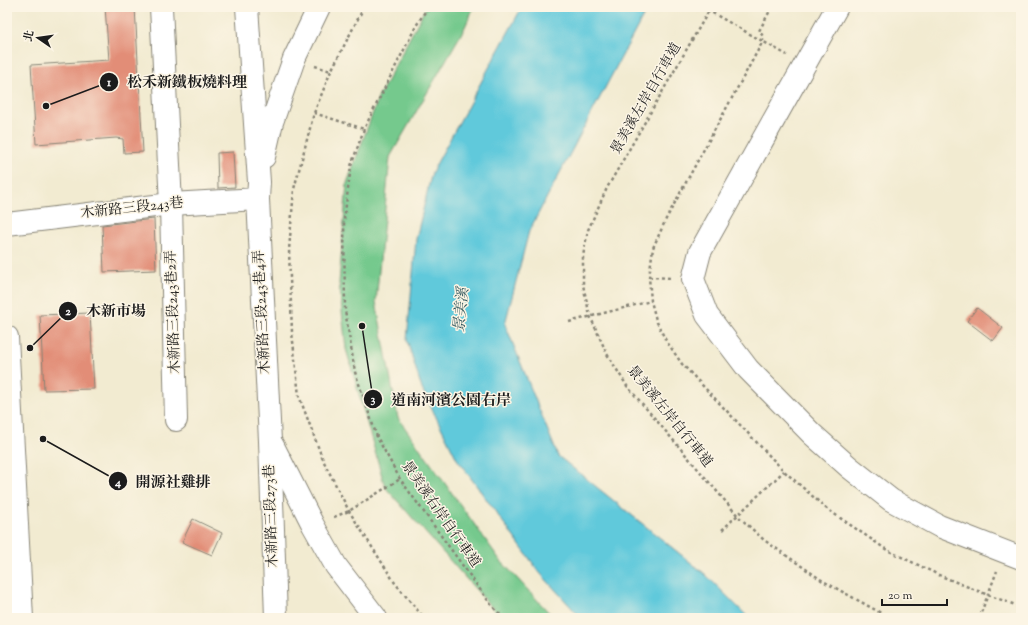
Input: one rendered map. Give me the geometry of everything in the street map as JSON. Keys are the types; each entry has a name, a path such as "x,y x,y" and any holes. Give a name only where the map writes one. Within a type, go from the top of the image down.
{"street":[{"name":"木新路三段243巷2弄","path":"161,7 171,204 176,420"},
{"path":"247,7 258,190"},
{"path":"258,190 272,122 294,59 319,7"},
{"path":"837,7 700,252 693,279 707,315 748,369 812,434 861,476 891,500 939,526 1021,558"},
{"name":"木新路三段243巷","path":"7,224 171,204 258,190"},
{"name":"木新路三段243巷4弄","path":"258,190 269,432"},
{"path":"7,337 9,415 22,618"},
{"path":"269,432 313,525 336,566 376,618"},
{"name":"木新路三段273巷","path":"269,432 276,613"}],"path":[{"path":"364,7 331,71 314,113 294,189 289,250 292,332 299,396 322,460 349,511 395,583 424,618"},
{"name":"景美溪右岸自行車道","path":"428,7 416,26 364,129 351,166 344,220 344,310 355,372 377,437 400,479 492,606 504,618"},
{"path":"702,7 804,65"},
{"name":"景美溪左岸自行車道","path":"711,7 608,188 588,230 583,256 583,284 590,316 607,354 627,386 738,516 764,540 823,581 890,618"},
{"path":"763,41 763,36 759,30 772,7"},
{"path":"314,113 364,129"},
{"path":"569,322 651,300"},
{"path":"722,530 784,471"},
{"path":"349,511 400,479"},
{"path":"979,618 999,565"}],"green space":[{"path":"426,7 474,7 464,29 390,157 376,302 398,418 500,560 554,618 501,618 385,487 346,349 339,283 347,183 379,96"}],"water":[{"name":"景美溪","path":"522,7 648,7 529,231 505,324 558,456 705,574 749,618 581,618 540,573 457,459 422,389 407,340 416,239 432,172"}],"building":[{"path":"105,7 135,7 143,152 124,153 123,139 116,138 36,144 31,65 109,60"},
{"path":"233,152 235,187 218,188 217,153"},
{"path":"154,219 156,270 104,272 102,225"},
{"path":"977,308 1003,328 993,341 967,321"},
{"path":"90,313 94,389 44,390 40,315"},
{"path":"193,519 222,533 212,555 182,542"}],"place":[{"name":"松禾新鐵板燒料理","path":"46,106"},
{"name":"道南河濱公園右岸","path":"362,326"},
{"name":"木新市場","path":"30,348"},
{"name":"開源社雞排","path":"43,439"}]}
